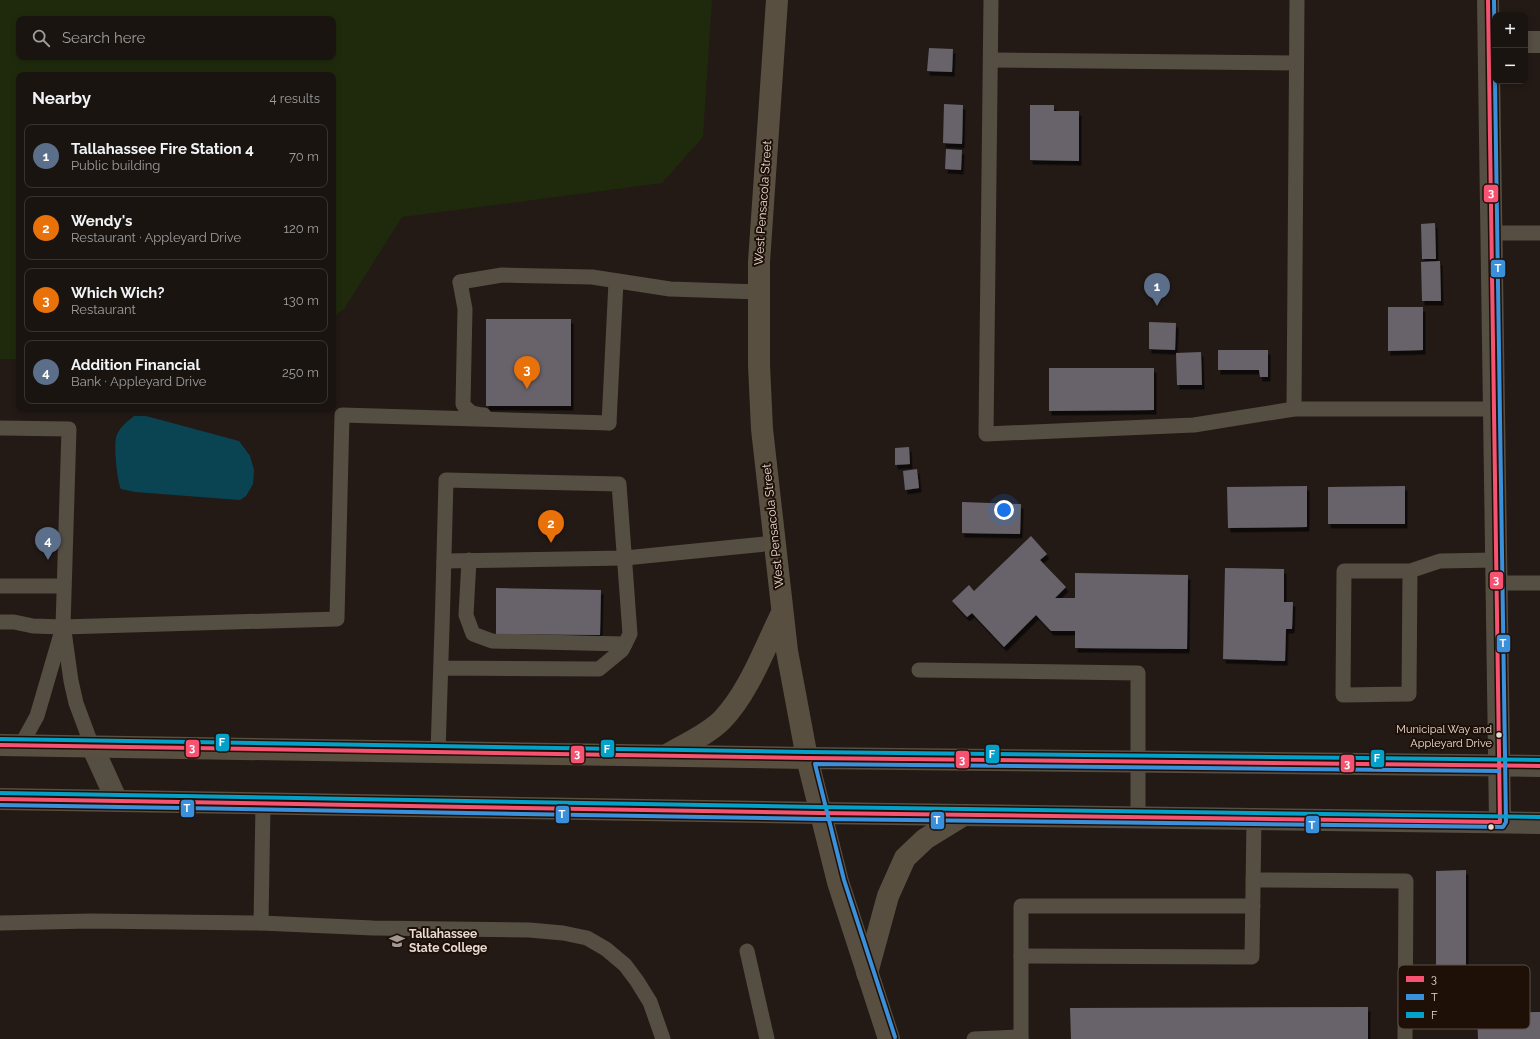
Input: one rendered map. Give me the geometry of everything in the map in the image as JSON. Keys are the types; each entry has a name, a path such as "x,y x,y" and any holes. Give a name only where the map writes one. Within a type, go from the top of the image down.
{"main road":[{"name":"West Pensacola Street","path":"777,0 759,262 759,365 762,429 787,651 807,758 838,882 889,1039"},
{"path":"666,755 704,734 721,721 741,696 782,613"},
{"path":"10,745 807,758"},
{"path":"0,799 820,813"},
{"path":"867,973 888,896 905,858 925,839 964,815"}],"street":[{"path":"1488,0 1492,41 1491,233 1500,822"},
{"path":"1528,42 1540,42"},
{"path":"92,746 117,801"},
{"path":"807,758 1540,766"},
{"path":"820,813 1540,823"}],"lane":[{"path":"991,0 986,434 1194,426 1294,409 1494,409"},
{"path":"1294,409 1297,0"},
{"path":"991,60 1296,63"},
{"path":"1491,233 1540,233"},
{"path":"460,282 502,275 592,277 670,289 759,292"},
{"path":"609,423 616,281"},
{"path":"456,419 460,282"},
{"path":"460,282 465,308 464,404 467,410 472,414 570,416 609,423"},
{"path":"0,622 14,622 33,626 63,627 337,619 342,415 609,423"},
{"path":"0,428 69,429 63,627 71,681 76,703 92,746"},
{"path":"438,752 446,480 619,484 630,634 622,650 599,669 441,668"},
{"path":"444,561 624,558 775,542"},
{"path":"469,560 466,615 473,634 492,641 625,644"},
{"path":"1410,571 1409,694 1343,695 1344,571 1410,571 1440,561 1496,560"},
{"path":"1496,583 1540,583"},
{"path":"0,586 64,586"},
{"path":"10,745 37,716 63,627"},
{"path":"919,670 1138,673 1138,817"},
{"path":"262,923 263,804"},
{"path":"1021,956 1252,957 1254,819"},
{"path":"1253,880 1406,881 1405,965"},
{"path":"974,1039 1021,1038 1021,906 1253,906"},
{"path":"0,923 91,921 262,923 373,928 529,930 562,933 587,938 606,949 625,966 637,981 650,1002 663,1039"},
{"path":"747,951 767,1039"},
{"path":"1405,1029 1405,1039"}],"green space":[{"path":"0,0 712,0 703,137 662,183 402,217 344,309 336,315 336,72 16,72 16,359 0,359"}],"water":[{"path":"134,416 146,416 239,441 250,456 254,470 253,484 246,496 240,500 135,492 121,489 116,464 116,438 121,428"}],"building":[{"path":"929,48 953,49 952,72 927,71"},
{"path":"944,104 963,105 962,144 943,143"},
{"path":"1030,105 1054,105 1054,111 1079,111 1079,161 1030,160"},
{"path":"946,149 962,150 961,170 945,169"},
{"path":"1435,223 1436,259 1422,259 1421,224"},
{"path":"1440,261 1441,301 1422,301 1421,262"},
{"path":"1388,307 1423,307 1423,350 1388,351"},
{"path":"486,319 571,319 571,406 486,406"},
{"path":"1149,322 1176,323 1175,350 1149,349"},
{"path":"1218,350 1268,350 1268,377 1260,377 1259,370 1218,370"},
{"path":"1201,352 1202,385 1177,385 1176,353"},
{"path":"1049,368 1154,368 1154,410 1049,411"},
{"path":"909,447 910,464 895,465 895,448"},
{"path":"917,469 919,488 905,490 903,471"},
{"path":"1307,486 1307,527 1228,528 1227,487"},
{"path":"1405,486 1405,524 1328,524 1328,487"},
{"path":"962,502 1021,504 1020,534 962,533"},
{"path":"1031,536 1047,554 1040,560 1066,587 1055,598 1075,598 1075,573 1188,575 1187,649 1075,648 1075,631 1051,631 1036,615 1004,647 972,613 967,617 952,601 969,585 974,591"},
{"path":"1225,568 1284,569 1284,602 1293,602 1292,629 1286,629 1285,661 1223,659"},
{"path":"496,588 601,590 600,635 496,634"},
{"path":"1466,870 1466,965 1436,965 1436,871"},
{"path":"1368,1007 1368,1039 1071,1039 1070,1008"},
{"path":"1530,1012 1540,1012 1540,1039 1478,1039 1478,1029 1530,1029"}],"transit line":[{"name":"3","path":"0,799 820,813 1500,822 1488,0"},
{"name":"T","path":"1494,0 1495,48"},
{"name":"T","path":"0,805 820,819 1503,827 1506,822 1495,84"},
{"name":"F","path":"0,739 807,752 1540,760"},
{"name":"3","path":"0,745 807,758 1540,766"},
{"name":"T","path":"895,1037 844,880 815,764 1499,771"},
{"name":"F","path":"0,793 820,807 1540,817"}],"place":[{"name":"Tallahassee Fire Station 4","path":"1157,306"},
{"name":"Which Wich?","path":"527,389"},
{"name":"Wendy's","path":"551,543"},
{"name":"Addition Financial","path":"48,560"},
{"name":"Municipal Way and Appleyard Drive","path":"1499,735"},
{"name":"Tallahassee State College","path":"397,941"}]}
